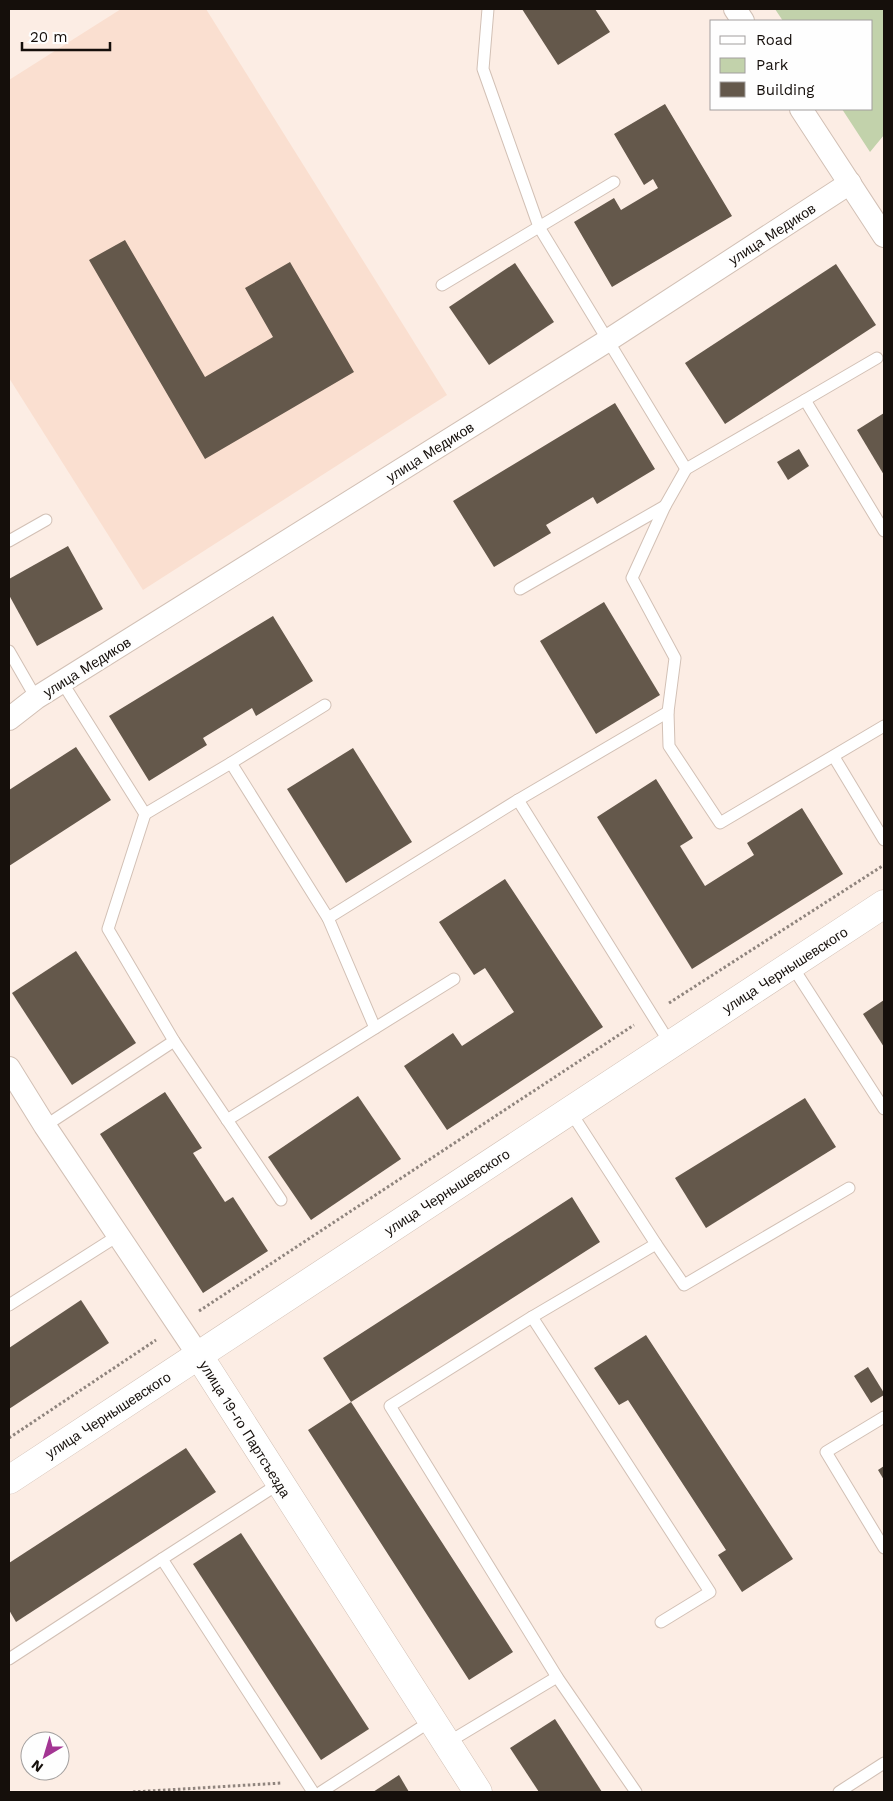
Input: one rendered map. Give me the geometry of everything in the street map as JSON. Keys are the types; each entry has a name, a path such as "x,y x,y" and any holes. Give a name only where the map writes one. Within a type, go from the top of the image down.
{"street":[{"path":"734,9 742,20"},
{"path":"802,110 884,236"},
{"name":"улица Медиков","path":"9,719 36,698 608,341 850,183"},
{"name":"улица Чернышевского","path":"9,1480 884,904"},
{"name":"улица 19-го Партсъезда","path":"9,1068 45,1126 199,1356 478,1792"}],"lane":[{"path":"488,9 483,69 539,227 686,469"},
{"path":"442,285 614,182"},
{"path":"877,358 686,469 665,506 632,578 675,658 668,712 669,746 720,823 884,726"},
{"path":"805,400 884,531"},
{"path":"520,589 665,506"},
{"path":"9,541 46,520"},
{"path":"9,651 36,698"},
{"path":"62,682 145,814"},
{"path":"281,1200 174,1041 108,929 145,814 325,705"},
{"path":"328,918 518,800 668,712"},
{"path":"834,756 884,840"},
{"path":"230,763 328,918 375,1028"},
{"path":"518,800 671,1045"},
{"path":"792,966 884,1108"},
{"path":"227,1120 454,979"},
{"path":"45,1126 174,1041"},
{"path":"570,1111 684,1285 848,1188"},
{"path":"9,1305 119,1235"},
{"path":"636,1792 557,1677 390,1406 532,1317 656,1244"},
{"path":"532,1317 710,1592 661,1622"},
{"path":"884,1417 826,1452 884,1548"},
{"path":"9,1660 280,1483"},
{"path":"162,1559 313,1792"},
{"path":"446,1743 557,1677"},
{"path":"321,1792 431,1721"},
{"path":"839,1792 884,1763"}],"path":[{"path":"9,1438 651,1014 884,865"},
{"path":"133,1792 306,1781"}],"shaded area":[{"path":"121,9 206,9 447,395 143,590 9,378 9,80"}],"green space":[{"path":"775,9 884,9 884,135 870,152 843,110 873,110 873,20 782,20"}],"building":[{"path":"522,9 595,9 610,32 558,65"},
{"path":"665,104 732,216 612,287 574,222 614,198 621,210 658,188 653,179 644,185 614,134"},
{"path":"125,240 205,377 273,337 245,288 290,262 354,372 205,459 89,260"},
{"path":"515,263 554,322 489,365 449,307"},
{"path":"836,264 876,325 725,424 685,363"},
{"path":"615,403 655,469 597,504 593,497 546,525 551,533 494,567 453,501"},
{"path":"884,413 884,475 857,430"},
{"path":"799,449 809,466 788,480 777,462"},
{"path":"68,546 103,609 37,646 9,595 9,579"},
{"path":"604,602 660,695 596,734 540,641"},
{"path":"273,616 313,681 256,716 252,708 203,738 207,745 149,781 109,716"},
{"path":"76,747 111,800 9,866 9,790"},
{"path":"353,748 412,842 346,883 287,789"},
{"path":"656,779 693,838 680,846 705,886 754,855 747,843 802,808 843,874 692,969 597,817"},
{"path":"505,879 603,1027 447,1130 404,1066 453,1033 462,1046 514,1012 485,968 474,975 439,922"},
{"path":"76,951 136,1043 72,1085 12,993"},
{"path":"884,1000 884,1047 863,1014"},
{"path":"165,1092 202,1148 193,1153 225,1202 233,1197 268,1251 203,1293 100,1134"},
{"path":"358,1096 401,1159 311,1220 268,1157"},
{"path":"805,1098 836,1147 706,1228 675,1178"},
{"path":"572,1197 600,1242 351,1402 323,1358"},
{"path":"81,1300 109,1343 9,1409 9,1348"},
{"path":"646,1335 793,1559 742,1592 718,1555 726,1550 628,1400 619,1405 594,1368"},
{"path":"868,1367 884,1393 884,1395 871,1403 854,1376"},
{"path":"351,1402 513,1652 469,1680 308,1430"},
{"path":"186,1448 216,1492 16,1622 9,1610 9,1563"},
{"path":"884,1466 884,1480 878,1470"},
{"path":"241,1533 369,1729 321,1760 193,1564"},
{"path":"555,1719 602,1792 539,1792 510,1748"},
{"path":"399,1775 409,1792 373,1792"}]}
